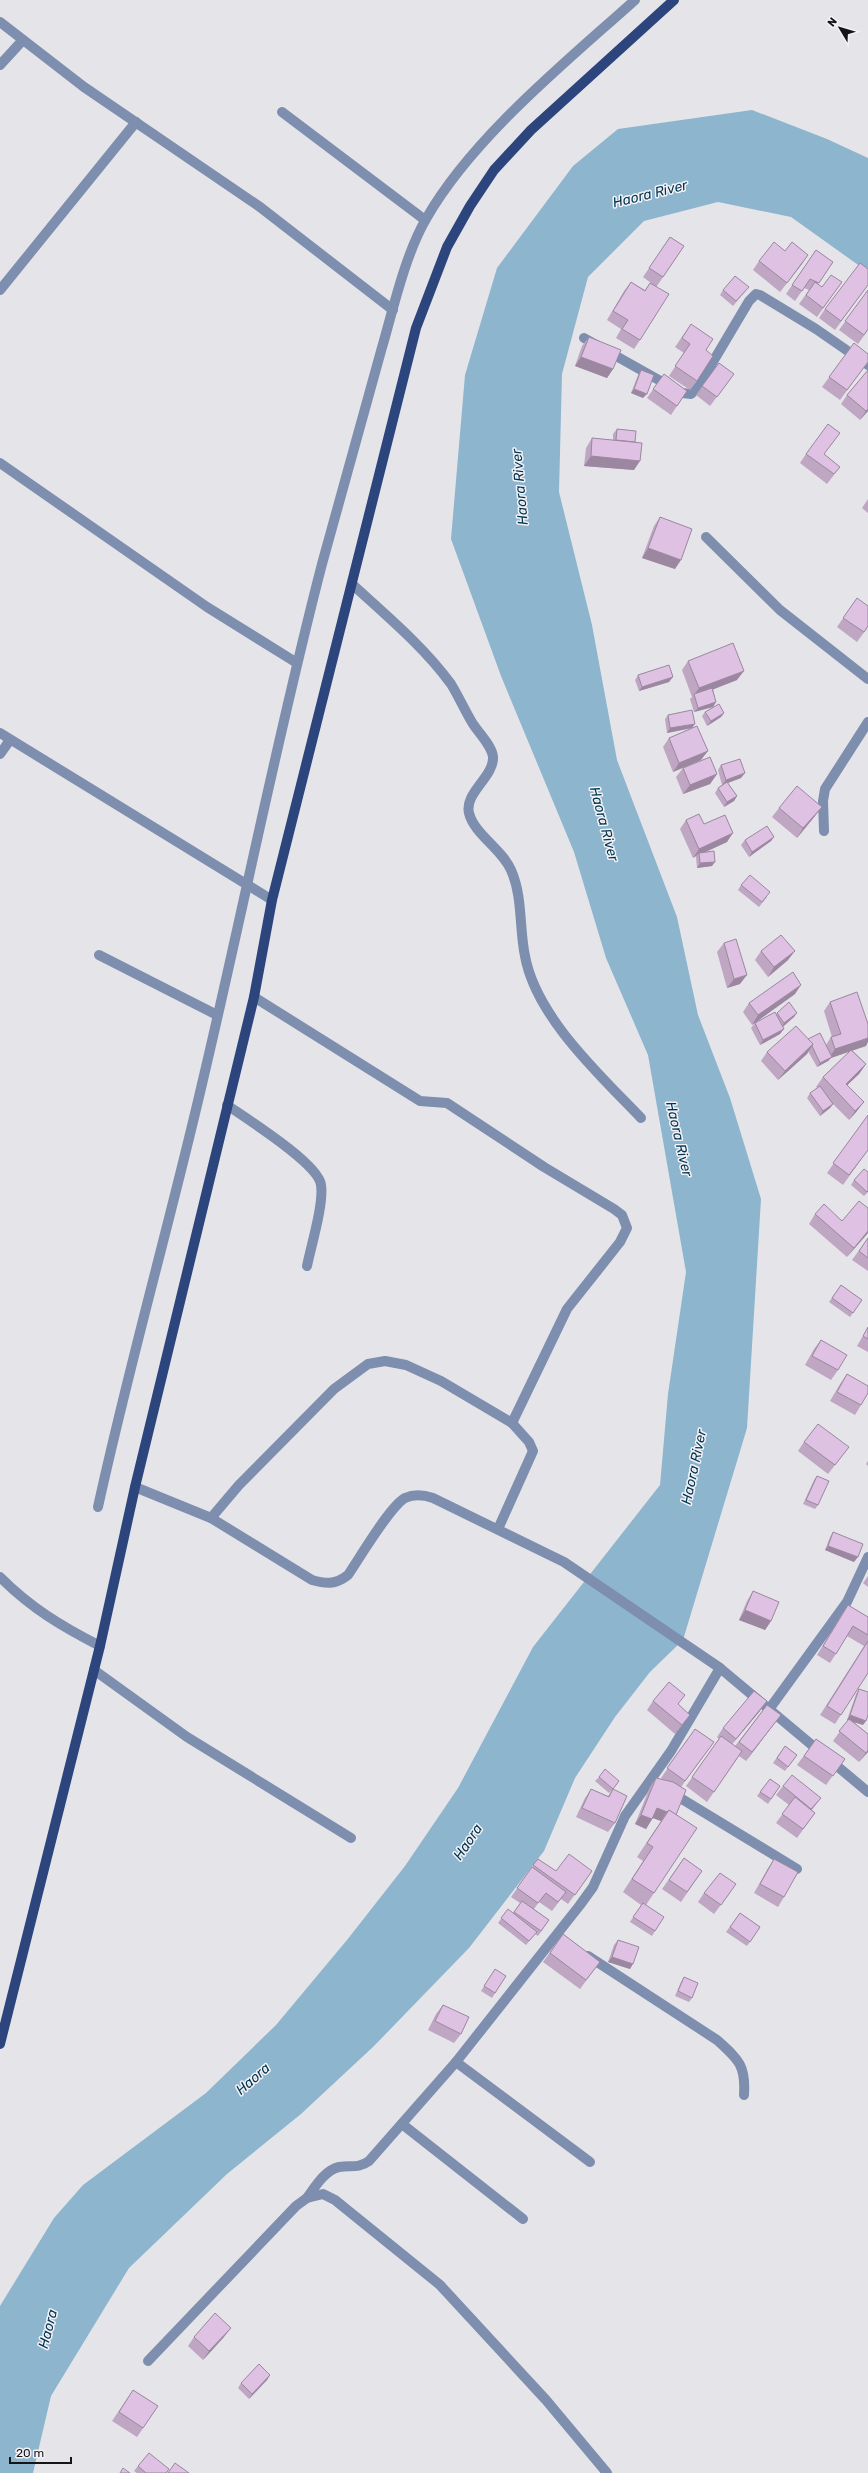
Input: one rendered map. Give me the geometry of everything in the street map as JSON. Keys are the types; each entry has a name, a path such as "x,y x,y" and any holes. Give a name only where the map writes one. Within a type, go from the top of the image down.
{"main road":[{"path":"0,2044 100,1646 135,1487 254,997 272,900 353,585 416,328 447,247 470,206 494,170 526,136 674,0"}],"street":[{"path":"98,1507 116,1426 152,1292 203,1082 246,883 297,663 338,505 393,310 413,248 425,220 462,169 488,139 540,86 635,0"},
{"path":"0,22 22,40 136,122 260,207 393,310"},
{"path":"0,65 22,40"},
{"path":"282,112 425,220"},
{"path":"0,290 136,122"},
{"path":"584,338 682,393 691,394 698,388 749,301 756,294 816,329 868,365"},
{"path":"0,464 208,607 297,663"},
{"path":"706,537 780,610 868,679"},
{"path":"353,585 415,644 441,672 451,685 490,750 492,763 470,802 469,813 476,826 501,853 511,869 518,888 525,957 535,984 559,1028 580,1054 641,1118"},
{"path":"824,831 823,801 826,789 868,722"},
{"path":"0,733 272,900"},
{"path":"0,754 10,740"},
{"path":"99,955 217,1015"},
{"path":"254,997 420,1101 447,1103 544,1167 614,1209 626,1222 627,1228 620,1242 576,1296 561,1320 512,1423"},
{"path":"227,1105 308,1164 320,1177 322,1192 307,1266"},
{"path":"211,1518 239,1485 334,1389 368,1364 385,1361 406,1365 441,1381 512,1423 529,1442 533,1451 498,1529"},
{"path":"135,1487 211,1518 312,1580 323,1583 340,1581 348,1575 390,1514 406,1498 422,1495 432,1498 564,1562 720,1668 770,1708 868,1792"},
{"path":"770,1708 847,1602 868,1557"},
{"path":"0,1577 31,1606 52,1621 100,1646"},
{"path":"148,2361 227,2280 275,2226 307,2198 332,2170 339,2167 356,2168 369,2161 456,2062 560,1937 593,1887 625,1816 658,1784 720,1668"},
{"path":"94,1670 188,1737 351,1838"},
{"path":"658,1784 798,1869"},
{"path":"576,1948 723,2045 743,2066 745,2077 744,2095"},
{"path":"456,2062 590,2162"},
{"path":"402,2124 523,2219"},
{"path":"307,2198 322,2194 335,2200 440,2285 546,2400 607,2473"}],"water":[{"path":"752,110 827,139 868,158 868,272 791,217 718,202 644,221 588,277 562,374 559,492 592,625 617,760 677,917 698,1015 730,1098 761,1199 747,1428 683,1640 650,1672 615,1717 575,1778 544,1851 469,1948 374,2046 301,2114 227,2174 129,2268 51,2396 33,2473 0,2473 0,2306 54,2218 83,2185 206,2093 276,2025 347,1940 405,1866 458,1788 533,1647 660,1485 668,1394 686,1272 648,1055 606,958 574,852 501,676 451,539 465,375 497,268 573,166 618,129"}],"building":[{"path":"670,237 684,246 663,277 649,268"},
{"path":"774,242 785,251 792,242 808,255 787,283 759,261"},
{"path":"816,250 833,262 819,283 810,279 802,291 792,285"},
{"path":"860,263 868,269 868,285 841,321 825,309"},
{"path":"831,275 842,282 823,308 806,295 815,282 822,287"},
{"path":"735,276 749,287 736,301 723,290"},
{"path":"631,282 645,291 650,283 669,294 640,340 622,329 628,320 613,311"},
{"path":"868,290 868,329 864,335 845,321"},
{"path":"691,324 713,339 706,350 713,356 697,381 675,366 690,344 682,338"},
{"path":"589,337 621,350 613,369 581,357"},
{"path":"854,343 868,354 868,362 847,390 829,377"},
{"path":"719,363 734,374 717,397 702,386"},
{"path":"641,370 654,375 647,394 634,389"},
{"path":"868,370 868,409 866,411 847,395"},
{"path":"664,374 687,391 677,406 653,389"},
{"path":"828,424 840,433 824,454 840,467 834,474 806,454"},
{"path":"617,429 636,431 635,442 616,440"},
{"path":"592,438 642,443 640,461 591,456"},
{"path":"660,517 692,529 681,560 648,548"},
{"path":"857,598 868,606 868,626 864,632 843,618"},
{"path":"733,643 744,671 699,688 688,661"},
{"path":"669,665 673,677 642,687 638,675"},
{"path":"712,688 716,702 698,708 694,694"},
{"path":"719,704 724,713 711,721 705,712"},
{"path":"692,710 695,724 670,728 668,715"},
{"path":"697,726 708,751 679,763 669,738"},
{"path":"710,757 717,774 690,785 683,768"},
{"path":"740,759 745,773 726,780 721,765"},
{"path":"727,782 737,796 727,802 718,788"},
{"path":"797,786 822,807 803,828 779,808"},
{"path":"699,814 704,824 725,815 733,833 699,849 686,820"},
{"path":"767,826 774,837 752,852 745,840"},
{"path":"714,851 715,862 700,863 699,853"},
{"path":"750,875 770,892 762,902 741,885"},
{"path":"781,935 795,951 774,967 761,951"},
{"path":"736,939 747,975 734,979 724,943"},
{"path":"793,972 801,985 758,1015 749,1003"},
{"path":"857,992 868,1024 868,1038 835,1049 831,1037 841,1034 830,1002"},
{"path":"789,1002 797,1013 784,1023 777,1013"},
{"path":"775,1012 784,1029 763,1040 755,1023"},
{"path":"796,1026 813,1044 785,1071 767,1052"},
{"path":"820,1033 832,1057 820,1063 812,1046 813,1044 808,1039"},
{"path":"851,1050 866,1064 846,1084 864,1102 855,1111 823,1077"},
{"path":"820,1086 833,1104 823,1111 810,1093"},
{"path":"868,1115 868,1150 849,1175 833,1163"},
{"path":"864,1169 868,1172 867,1192 854,1180"},
{"path":"859,1201 868,1208 868,1231 854,1248 815,1214 824,1204 842,1221"},
{"path":"868,1238 868,1258 859,1251"},
{"path":"841,1285 862,1300 853,1313 832,1298"},
{"path":"868,1327 868,1339 863,1336"},
{"path":"821,1340 847,1355 838,1370 812,1356"},
{"path":"847,1374 868,1386 868,1393 861,1405 837,1392"},
{"path":"818,1424 849,1447 835,1465 804,1442"},
{"path":"817,1476 829,1481 818,1505 806,1500"},
{"path":"833,1532 863,1544 858,1557 828,1546"},
{"path":"753,1591 779,1602 771,1621 745,1610"},
{"path":"848,1605 868,1617 868,1635 853,1626 836,1654 823,1646"},
{"path":"868,1641 868,1673 841,1715 827,1706"},
{"path":"669,1682 685,1695 678,1704 690,1715 682,1725 653,1701"},
{"path":"859,1689 868,1692 868,1715 866,1721 850,1715"},
{"path":"754,1691 767,1701 736,1739 723,1728"},
{"path":"767,1705 781,1715 752,1752 739,1742"},
{"path":"849,1719 868,1734 868,1750 866,1753 839,1731"},
{"path":"695,1729 714,1742 685,1781 667,1768"},
{"path":"721,1736 742,1751 714,1792 692,1777"},
{"path":"816,1739 845,1759 833,1776 804,1756"},
{"path":"785,1746 797,1755 788,1767 777,1758"},
{"path":"605,1769 619,1781 613,1789 599,1777"},
{"path":"792,1775 821,1798 811,1809 783,1786"},
{"path":"656,1778 673,1782 686,1790 676,1815 669,1810 667,1812 657,1808 652,1819 641,1815"},
{"path":"770,1779 780,1786 771,1799 760,1792"},
{"path":"591,1789 609,1797 613,1789 627,1796 615,1823 582,1808"},
{"path":"795,1797 815,1813 803,1829 782,1814"},
{"path":"669,1810 697,1828 654,1893 632,1879 653,1847 647,1843"},
{"path":"569,1854 592,1871 575,1895 533,1865 538,1859 556,1871"},
{"path":"684,1858 702,1871 687,1892 669,1880"},
{"path":"774,1859 798,1872 784,1897 760,1884"},
{"path":"532,1867 566,1892 558,1902 546,1893 538,1903 517,1888"},
{"path":"720,1873 736,1884 721,1905 704,1893"},
{"path":"522,1901 549,1920 541,1931 514,1912"},
{"path":"643,1903 664,1917 655,1931 633,1917"},
{"path":"508,1909 537,1932 529,1941 501,1918"},
{"path":"740,1913 760,1927 750,1942 730,1927"},
{"path":"563,1934 600,1962 586,1980 550,1953"},
{"path":"618,1940 639,1947 633,1964 612,1957"},
{"path":"495,1969 506,1976 495,1993 484,1986"},
{"path":"684,1977 698,1983 692,1998 678,1991"},
{"path":"443,2005 469,2017 461,2034 435,2021"},
{"path":"215,2313 231,2328 209,2351 194,2337"},
{"path":"259,2364 270,2375 252,2394 241,2383"},
{"path":"133,2390 158,2406 143,2428 119,2412"},
{"path":"149,2453 169,2469 166,2473 146,2473 138,2466"},
{"path":"175,2463 189,2473 168,2473"},
{"path":"123,2468 130,2473 120,2473"}],"water label":[{"name":"Haora River","path":"650,194"},
{"name":"Haora River","path":"520,487"},
{"name":"Haora River","path":"604,824"},
{"name":"Haora River","path":"679,1139"},
{"name":"Haora River","path":"694,1467"},
{"name":"Haora","path":"468,1842"},
{"name":"Haora","path":"253,2079"},
{"name":"Haora","path":"48,2329"}]}
